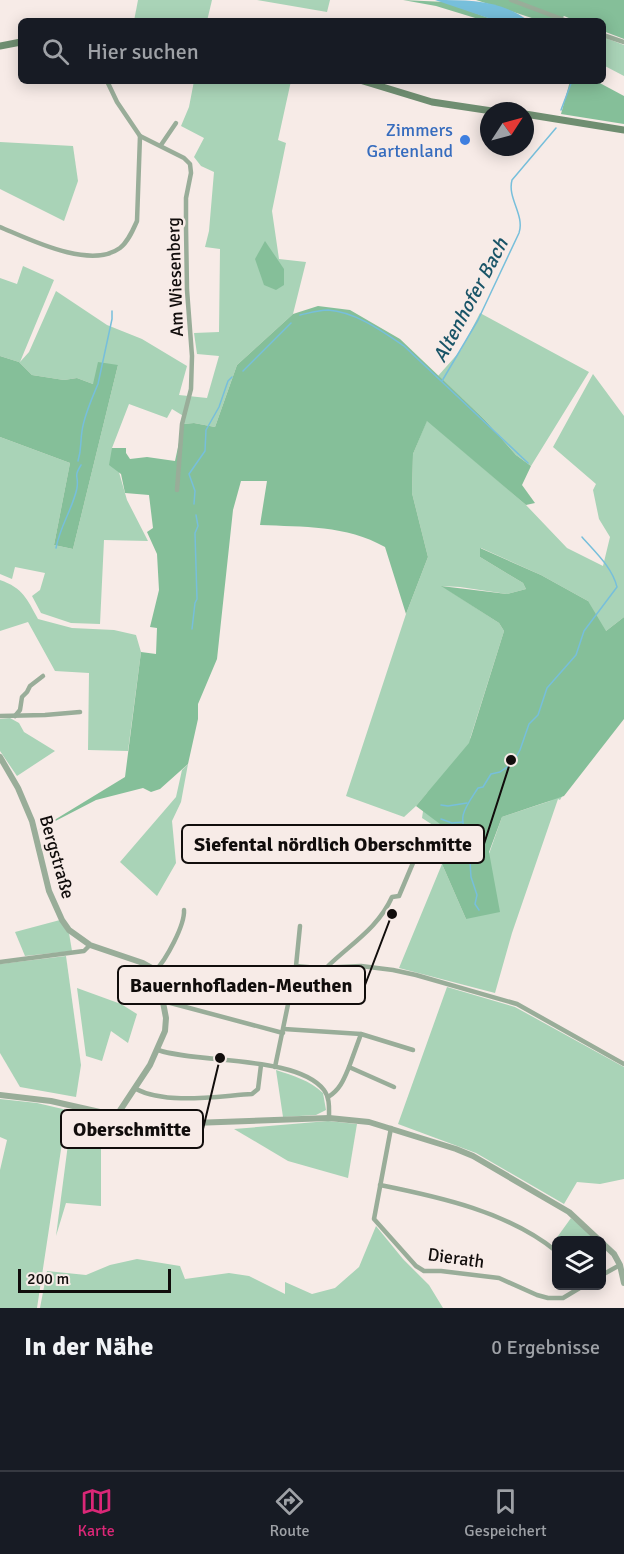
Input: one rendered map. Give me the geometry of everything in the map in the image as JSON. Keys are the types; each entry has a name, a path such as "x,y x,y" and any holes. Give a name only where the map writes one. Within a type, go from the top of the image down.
{"main road":[{"path":"0,46 18,43"},
{"path":"373,84 432,102 480,109"},
{"path":"534,115 624,130"}],"street":[{"path":"511,0 559,18"},
{"path":"606,36 624,42"},
{"path":"0,226 54,249 67,253 94,255 106,254 120,248 132,233 137,221 140,136 117,102 108,84"},
{"path":"161,145 176,123"},
{"name":"Am Wiesenberg","path":"140,136 184,158 190,164 191,173 186,198 191,378 182,424 177,490"},
{"path":"15,716 20,710 22,697 30,686 43,676"},
{"path":"0,716 80,712"},
{"name":"Bergstraße","path":"0,757 18,788 32,822 49,891 69,930 90,945 143,963 155,971"},
{"path":"328,966 372,928 392,897 399,896 420,844"},
{"path":"117,1116 136,1089 158,1050 166,1024 155,971 162,965 183,921 184,910"},
{"path":"275,1067 296,966 300,926"},
{"path":"0,962 84,951 90,945"},
{"path":"296,966 318,968 361,966 393,970 517,1004 624,1064"},
{"path":"163,1001 283,1031 361,1034 413,1050"},
{"path":"328,1097 335,1093 342,1083 361,1034"},
{"path":"158,1050 275,1067 305,1076 316,1082 328,1097 329,1118"},
{"path":"136,1089 146,1094 187,1098 252,1094 258,1089 261,1065"},
{"path":"349,1067 394,1087"},
{"path":"0,1095 78,1106 144,1122 165,1124 329,1118 369,1122 391,1128 473,1156 569,1212 606,1244 620,1265 624,1283"},
{"name":"Dierath","path":"391,1128 374,1219 410,1260 424,1271 441,1270 499,1278 548,1298 563,1298 576,1290"},
{"path":"380,1185 450,1201 477,1210 522,1229 552,1248"},
{"path":"606,1273 620,1265"}],"green space":[{"path":"138,0 212,0 208,18 135,18"},
{"path":"257,0 330,0 327,12"},
{"path":"403,0 445,2 489,18 475,18 436,6"},
{"path":"476,0 624,0 624,39 606,32 606,18 564,16 562,18 532,18"},
{"path":"606,38 624,45 624,76 606,67"},
{"path":"193,84 290,84 278,140 286,143 272,211 279,259 306,262 293,314 237,365 215,427 194,423 183,424 185,417 172,409 167,418 129,404 112,448 127,500 148,541 104,540 100,624 71,623 41,613 32,596 40,590 45,573 15,567 12,579 0,574 0,437 70,463 54,545 73,549 118,365 93,384 77,378 64,380 32,375 19,362 0,356 0,278 17,284 23,266 54,280 20,362 29,352 56,291 107,325 142,339 187,366 179,395 207,398 219,356 197,354 194,333 219,332 220,249 205,247 209,231 214,172 201,166 194,157 204,138 181,126 189,107"},
{"path":"569,84 602,84 624,96 624,124 561,114"},
{"path":"0,142 73,146 78,181 64,221 0,189"},
{"path":"265,241 284,269 284,285 276,290 264,285 255,259"},
{"path":"318,306 350,310 400,339 485,420 516,455 531,466 522,485 535,503 526,505 427,421 413,454 412,493 428,557 406,614 385,547 355,535 324,528 260,525 267,481 241,481 233,510 217,659 198,704 198,719 188,764 160,789 151,792 143,788 96,800 38,830 125,777 141,652 156,654 157,628 150,627 159,590 157,554 147,532 153,528 149,495 125,493 121,474 109,465 112,448 126,448 130,459 147,457 175,461 183,424 194,423 215,427 237,365 293,314"},
{"path":"480,313 589,372 531,466 516,455 485,420 438,376 461,350"},
{"path":"0,356 19,362 32,375 64,380 77,378 93,384 98,362 118,365 73,549 54,545 70,463 0,437"},
{"path":"593,374 624,416 624,617 606,631 574,775 560,800 558,799 512,933 495,993 399,968 442,864 466,919 502,817 553,800 497,816 459,892 439,848 445,833 422,818 428,792 404,817 346,796 406,614 428,557 412,493 413,454 427,420 526,505 567,548 603,566 610,537 599,519 593,490 596,484 553,447","holes":["481,548 541,575 588,601 470,739 504,631 499,623 442,586 507,594 526,589 523,583 480,557"]},
{"path":"480,548 541,575 588,601 606,631 624,617 624,719 564,796 502,817 489,852 500,912 466,919 442,864 456,836 416,806 469,743 504,631 499,623 441,586 507,594 526,589 523,583 480,557"},
{"path":"0,580 19,591 38,619 72,628 114,630 136,635 141,652 128,751 88,750 89,673 55,671 28,622 0,631"},
{"path":"10,718 19,723 24,732 55,751 17,776 0,751 0,719"},
{"path":"188,764 181,802 172,821 176,863 157,896 120,862 176,797 182,770"},
{"path":"60,920 69,933 72,951 25,956 15,932"},
{"path":"66,956 81,1065 76,1097 20,1087 0,1053 0,964"},
{"path":"447,987 515,1007 624,1067 624,1179 600,1184 577,1182 564,1204 476,1153 398,1124"},
{"path":"77,988 121,1004 137,1014 128,1043 111,1031 102,1061 86,1056"},
{"path":"276,1070 301,1079 323,1093 326,1110 316,1115 283,1117"},
{"path":"0,1099 37,1103 67,1110 37,1308 0,1308 0,1170 7,1140 0,1137"},
{"path":"75,1113 106,1120 101,1137 101,1206 66,1203 56,1236 70,1129"},
{"path":"328,1121 357,1124 348,1178 288,1161 234,1129"},
{"path":"571,1218 592,1236 558,1236"},
{"path":"376,1226 403,1259 429,1285 443,1308 40,1308 47,1271 86,1275 110,1265 137,1259 180,1266 185,1279 229,1273 249,1276 285,1294 285,1282 312,1294 335,1288 359,1267"}],"water":[{"path":"435,0 473,1 496,5 524,18 488,18"}],"waterway":[{"name":"Altenhofer Bach","path":"561,110 571,84"},
{"name":"Altenhofer Bach","path":"442,381 478,320 519,233 520,220 512,193 512,180 556,128"},
{"path":"300,315 325,310 349,314 387,334 404,346 528,463"},
{"path":"78,461 83,425 98,384 112,311"},
{"path":"243,371 291,323"},
{"path":"194,504 195,491 189,474 205,451 206,430 219,407 228,381 232,377"},
{"path":"56,548 75,495 77,475 81,465"},
{"path":"192,629 197,599 195,533 198,526 196,515"},
{"name":"Altenhofer Bach","path":"479,910 475,904 477,895 471,877 470,862 465,854 469,839 463,825 466,807 478,788 483,787 491,774 500,772 513,763 529,724 538,715 547,688 576,655 584,631 617,587 607,566 582,537"},
{"path":"441,805 467,803"},
{"path":"441,819 452,823 463,822"}],"place":[{"name":"Zimmers Gartenland","path":"465,140"},
{"name":"Siefental nördlich Oberschmitte","path":"511,760"},
{"name":"Bauernhofladen-Meuthen","path":"392,914"},
{"name":"Oberschmitte","path":"220,1058"}]}
